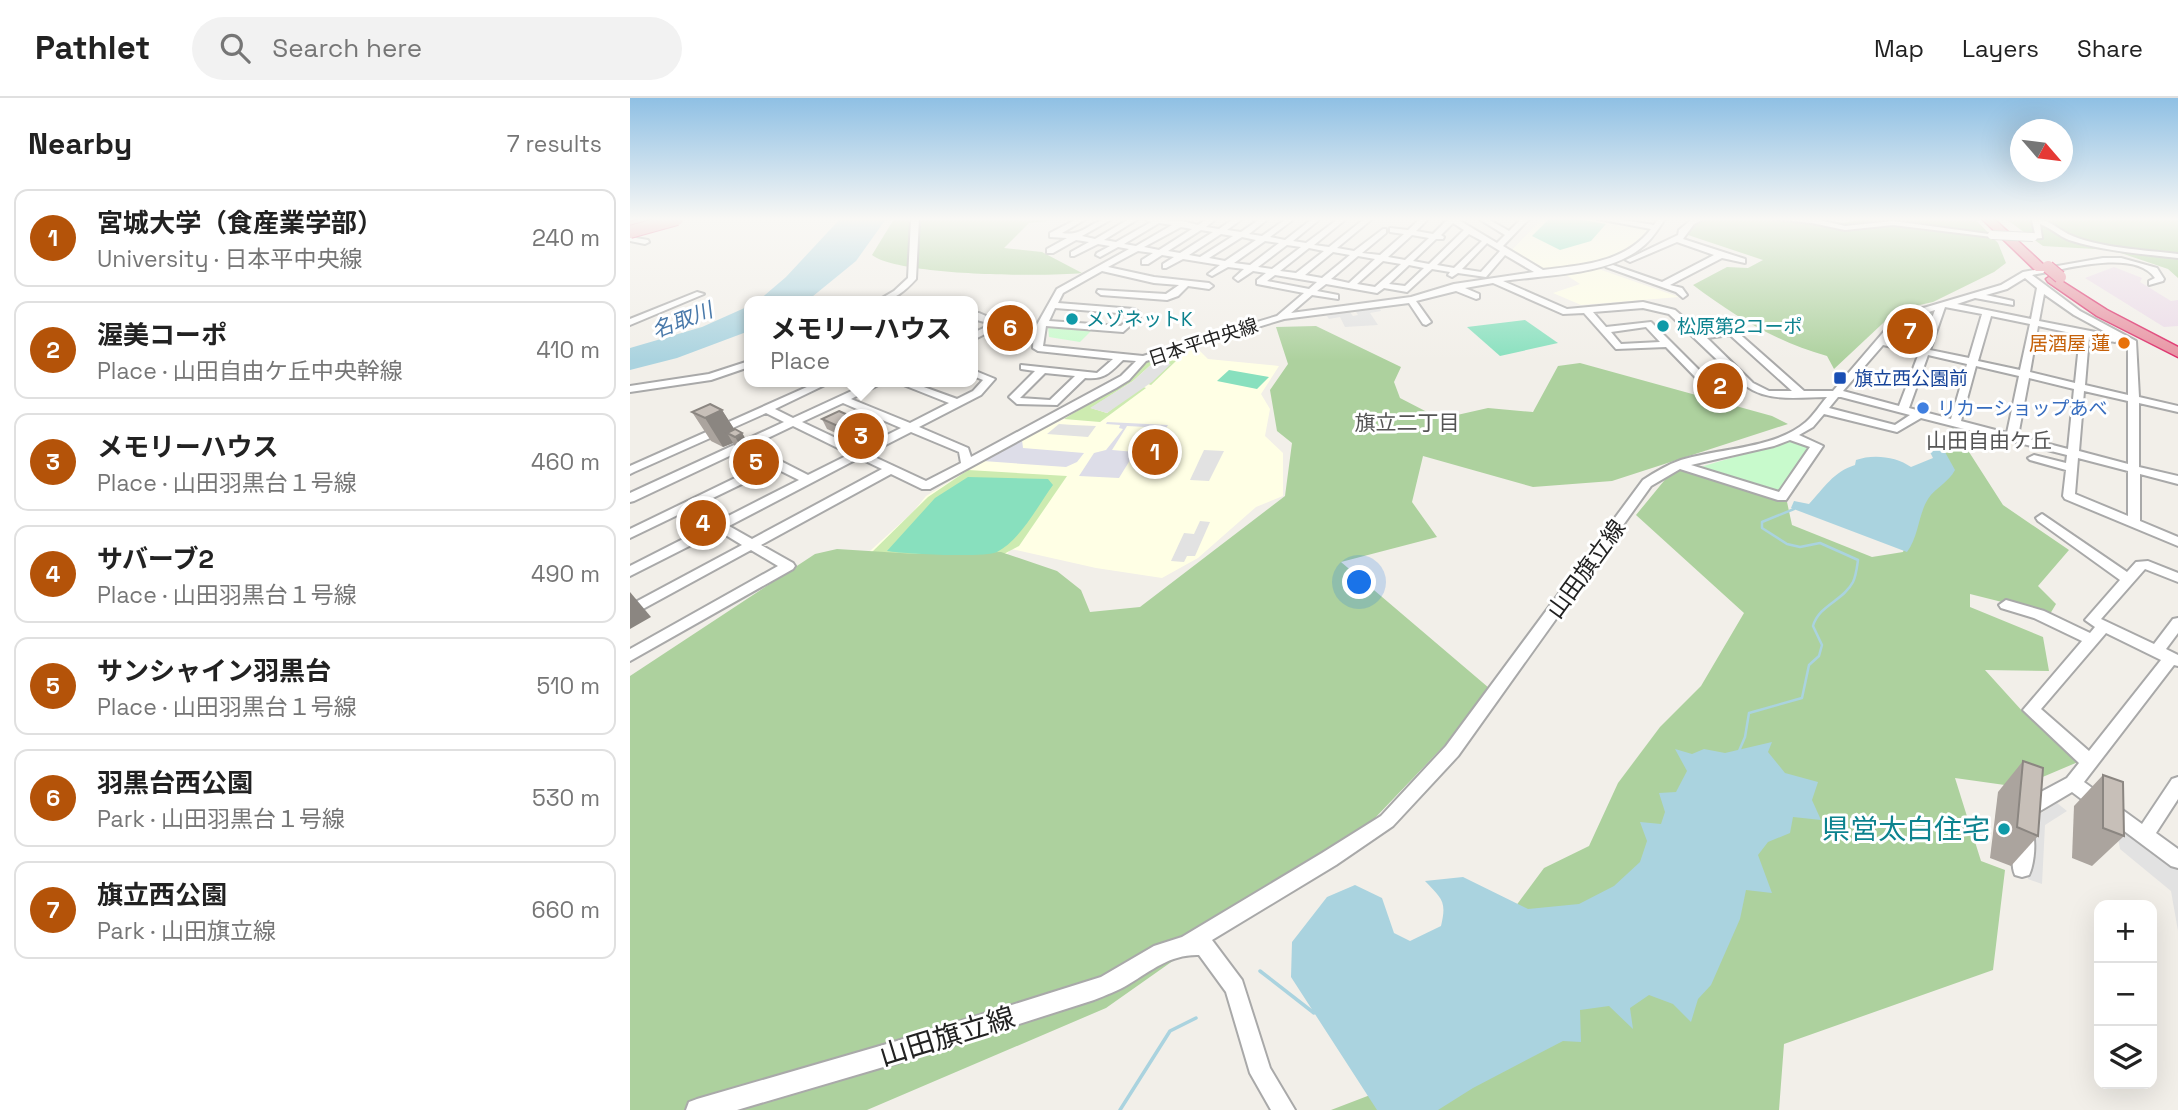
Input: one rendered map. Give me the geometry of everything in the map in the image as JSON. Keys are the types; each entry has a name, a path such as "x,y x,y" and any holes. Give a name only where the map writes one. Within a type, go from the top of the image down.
{"highway":[{"path":"2034,266 2044,276 2102,313 2178,353"},
{"path":"2036,266 2044,276 2178,347"}],"street":[{"path":"891,296 912,279 913,266"},
{"path":"1109,266 1086,274 1060,291 1042,323 1038,348 1143,359"},
{"path":"1212,274 1224,266"},
{"path":"1233,266 1377,290 1402,266"},
{"path":"1238,278 1254,266"},
{"path":"1282,266 1259,282 1335,297"},
{"path":"1297,277 1311,266"},
{"name":"日本平中央線","path":"891,469 926,486 1112,386 1125,378 1143,359 1280,317 1341,266"},
{"path":"1350,286 1373,266"},
{"path":"1382,285 1407,289 1431,266"},
{"path":"1432,266 1483,275 1488,266"},
{"path":"1440,290 1460,266"},
{"path":"1530,266 1542,273"},
{"path":"1663,285 1699,266"},
{"name":"山田旗立線","path":"697,1110 931,1042 1114,984 1163,951 1197,945 1387,821 1452,751 1647,483 1662,471 1791,436 1809,425 1879,341 1903,318 2018,281 2091,266"},
{"name":"山田旗立線","path":"2142,266 2154,270 2160,279 2152,283"},
{"path":"1280,317 1410,300 1454,287 1585,267 1609,267 1679,290 1683,295"},
{"path":"1674,268 1687,272"},
{"path":"1104,269 1111,282 1167,297 1175,294 1186,282"},
{"path":"2012,437 2044,276"},
{"path":"2044,276 2104,328 2133,343"},
{"path":"1082,307 1111,282 1154,280 1209,286"},
{"path":"1493,280 1566,312 1643,305 1675,306"},
{"path":"1454,287 1476,296"},
{"path":"630,322 700,294"},
{"path":"1974,296 2010,303"},
{"path":"1410,300 1426,322"},
{"path":"1042,323 1123,329 1137,315 1134,312 1052,305"},
{"path":"1903,409 1943,305 2133,343"},
{"path":"1659,307 1676,314 1759,391 1768,394 1835,393 2178,480"},
{"path":"1587,311 1619,347 1668,344"},
{"path":"1955,422 1987,313"},
{"path":"978,316 1000,324 978,335"},
{"path":"1604,330 1648,324 1703,379 1741,376"},
{"path":"1700,335 1732,332 1800,393"},
{"path":"2085,333 2069,496 2178,542"},
{"path":"1879,341 2178,409"},
{"path":"2133,343 2134,523"},
{"path":"1024,366 1082,374 1104,374 1120,357"},
{"path":"630,389 711,377 744,365"},
{"path":"1043,369 1014,397 1017,401 1054,403 1082,374"},
{"path":"630,572 977,393 990,379 978,375"},
{"path":"630,470 815,387"},
{"path":"630,498 867,387"},
{"path":"914,387 957,403"},
{"path":"843,398 964,450 971,461"},
{"path":"766,409 891,469"},
{"path":"1822,410 1897,429 1919,414"},
{"path":"1861,434 1870,421"},
{"path":"1680,466 1782,497 1817,446 1791,436"},
{"path":"742,446 808,480"},
{"path":"672,451 700,466"},
{"path":"2034,458 2071,468"},
{"path":"630,534 775,463"},
{"path":"630,611 891,469"},
{"path":"2042,518 2128,579"},
{"path":"630,656 788,566 719,526"},
{"path":"2168,657 2092,620 2141,565 2148,565 2178,578"},
{"path":"2006,605 2039,614 2092,640"},
{"path":"2022,869 2028,807 2073,783 2168,657 2178,623"},
{"path":"2090,762 2031,710 2104,626"},
{"path":"2073,783 2178,860"},
{"path":"2145,835 2178,784"},
{"path":"1197,945 1235,987 1261,1073 1284,1110"}],"shaded area":[{"path":"1533,266 1576,266 1542,271"},
{"path":"2114,267 2142,278 2140,282 2171,301 2178,300 2178,326 2164,327 2085,278"},
{"path":"1596,268 1679,297 1581,305 1553,293 1580,284 1563,273"},
{"path":"1379,307 1381,311 1370,313 1378,325 1345,327 1340,317 1329,319 1327,316 1349,311 1353,316 1358,315 1355,310"},
{"path":"1194,345 1208,359 1279,366 1261,394 1270,409 1265,436 1283,453 1283,496 1256,507 1198,558 1162,578 1096,568 1011,549 1001,562 860,560 913,512 926,496 964,473 965,470 961,469 1060,421 1126,380 1148,358"},
{"path":"1155,361 1171,364 1152,382 1107,413 1090,408 1133,381"},
{"path":"1059,424 1096,426 1088,437 1047,434"},
{"path":"1106,424 1168,425 1166,428 1127,426 1112,450 1135,452 1119,478 1079,476 1094,453 1106,450 1123,429 1119,428 1120,425"},
{"path":"1022,440 1023,448 1084,453 1077,462 1066,467 983,461"},
{"path":"1204,450 1224,451 1209,481 1190,480"},
{"path":"1200,521 1210,522 1195,556 1187,556 1184,562 1171,561 1184,533 1194,534"},
{"path":"2057,803 2067,811 2045,825 2042,884 2028,879 2032,819"},
{"path":"2122,835 2134,835 2178,867 2178,931 2171,891 2120,849 2118,838"}],"green space":[{"path":"907,266 1069,266 1082,273 973,273"},
{"path":"2002,266 1933,302 1897,310 1834,369 1827,356 1790,343 1757,327 1693,285 1727,267"},
{"path":"2160,266 2178,266 2178,278 2168,269"},
{"path":"1936,309 1921,348 1886,339 1898,324"},
{"path":"1525,320 1558,343 1500,356 1467,327"},
{"path":"1048,326 1092,330 1080,342 1049,337"},
{"path":"1316,326 1401,367 1394,382 1400,398 1429,413 1457,415 1488,408 1533,412 1558,366 1580,363 1772,416 1788,424 1612,481 1533,487 1423,456 1412,502 1437,537 1341,562 1489,688 1459,730 1374,819 1106,1008 867,1110 630,1110 630,676 815,554 837,549 916,554 1001,552 1057,571 1081,590 1090,612 1140,607 1285,496 1292,443 1277,431 1270,390 1288,364 1276,327"},
{"path":"1152,358 1176,361 1151,385 1145,383 1170,364 1155,361 1133,381 1091,408 1107,413 1141,386 1146,388 1100,422 1064,419 1126,381"},
{"path":"1229,370 1269,377 1257,389 1217,381"},
{"path":"1953,427 2003,505 2069,550 2038,586 2056,604 2050,614 1970,594 1970,607 2043,637 2049,671 1985,670 2024,713 2078,762 2019,787 1955,778 1981,861 2005,870 1993,970 1784,1044 1779,1110 1331,1110 1378,1092 1544,868 1589,846 1618,783 1660,727 1701,686 1744,613 1636,515 1668,476 1683,469 1787,502 1792,525 1872,557 1903,552"},
{"path":"1795,439 1815,445 1782,497 1697,468"},
{"path":"968,470 1067,476 1019,546 1000,556 870,554 928,497"},
{"path":"968,477 1048,479 1053,485 1021,531 997,552 961,555 887,551 935,498"}],"water":[{"path":"796,266 850,266 813,296 764,296"},
{"path":"744,308 744,333 677,358 630,370 630,348 702,327"},
{"path":"1939,449 1945,452 1955,470 1928,499 1907,552 1791,508 1794,501 1809,504 1835,476 1855,465 1856,460 1884,457 1911,467 1933,458 1930,452"},
{"path":"1772,742 1768,752 1785,773 1818,782 1812,800 1821,820 1793,817 1790,833 1768,842 1758,855 1772,893 1746,890 1740,919 1711,985 1698,999 1691,1022 1673,1004 1649,995 1630,1008 1633,1029 1609,1006 1580,1010 1581,1042 1563,1041 1473,1088 1438,1110 1377,1110 1291,977 1292,942 1327,897 1355,885 1382,898 1394,933 1410,941 1441,926 1442,901 1425,881 1463,877 1528,909 1579,904 1614,886 1640,862 1647,841 1640,822 1661,824 1665,812 1659,793 1676,792 1687,771 1675,749 1692,754 1704,749 1725,753"}],"building":[{"path":"710,404 722,410 705,418 692,412"},
{"path":"839,411 868,424 851,432 822,419"},
{"path":"735,429 742,433 735,437 727,433"},
{"path":"2023,761 2043,768 2038,836 2017,827"},
{"path":"2103,775 2123,782 2124,836 2103,828"}],"waterway":[{"path":"1739,751 1745,737 1749,713 1802,698 1809,665 1819,656 1822,645 1813,626 1816,619 1849,588 1856,574 1858,560 1820,543 1800,547 1787,544 1762,528 1762,522 1794,509"},
{"path":"1260,971 1314,1013"},
{"path":"1120,1110 1170,1031 1196,1018"}],"place":[{"name":"メゾネットK","path":"1072,319"},
{"name":"松原第2コーポ","path":"1663,326"},
{"name":"羽黒台西公園","path":"1010,328"},
{"name":"旗立西公園","path":"1910,331"},
{"name":"居酒屋 蓮","path":"2124,343"},
{"name":"旗立西公園前","path":"1840,378"},
{"name":"渥美コーポ","path":"1720,386"},
{"name":"リカーショップあべ","path":"1923,408"},
{"name":"メモリーハウス","path":"861,436"},
{"name":"宮城大学（食産業学部）","path":"1155,452"},
{"name":"サンシャイン羽黒台","path":"756,462"},
{"name":"サバーブ2","path":"703,523"},
{"name":"県営太白住宅","path":"2004,829"}],"district":[{"name":"旗立二丁目","path":"1407,422"},
{"name":"山田自由ケ丘","path":"1989,440"}],"water label":[{"name":"名取川","path":"682,320"}]}
